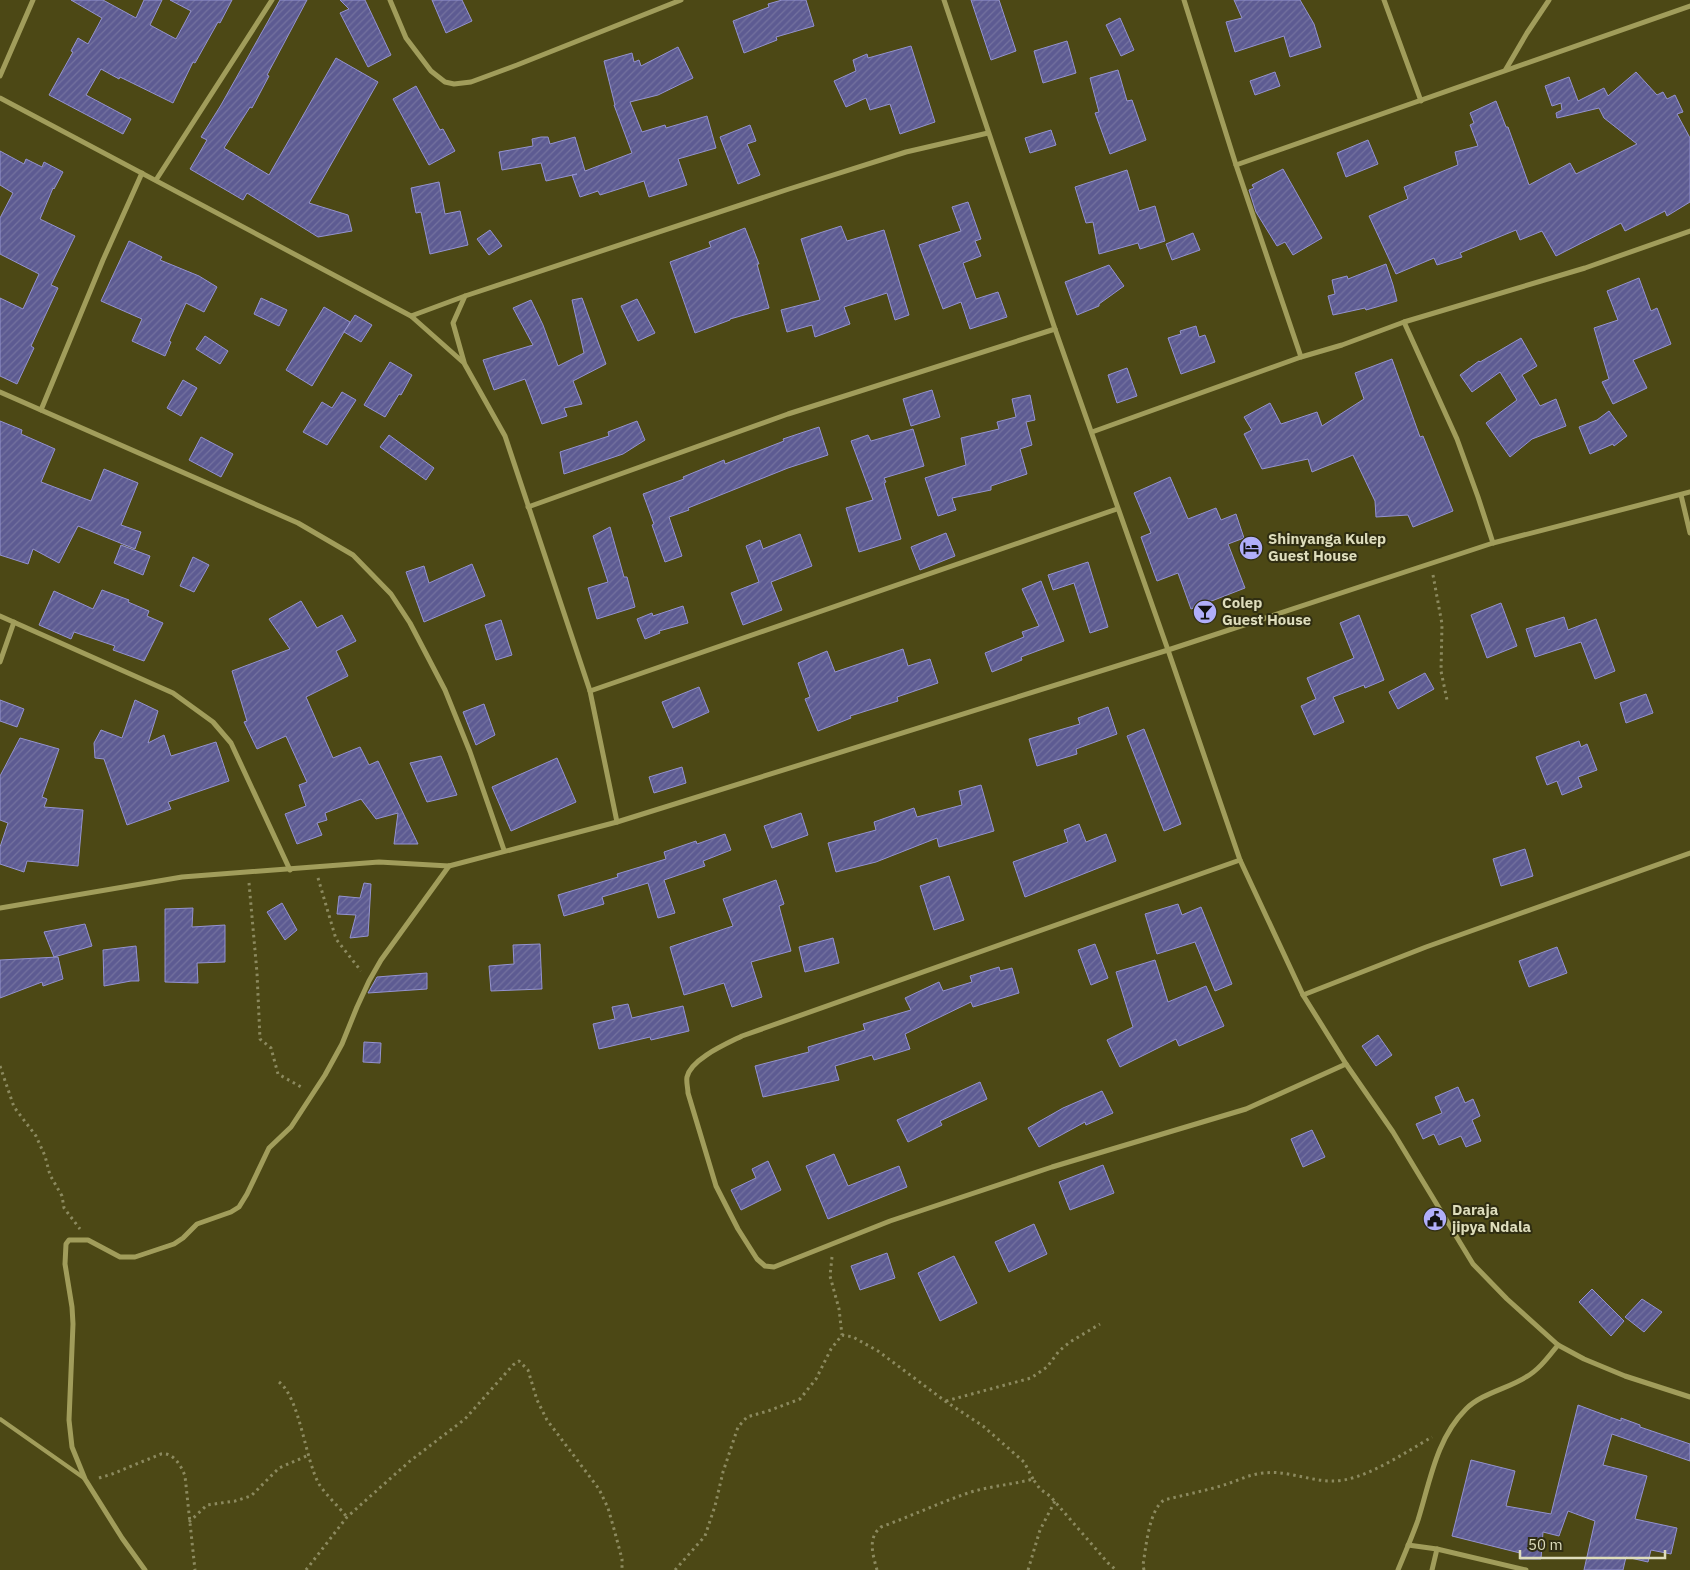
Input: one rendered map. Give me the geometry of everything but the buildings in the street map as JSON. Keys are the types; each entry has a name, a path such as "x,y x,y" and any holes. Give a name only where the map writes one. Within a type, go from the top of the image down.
{"street":[{"path":"0,76 33,0"},
{"path":"156,180 272,0"},
{"path":"390,0 406,38 431,71 445,82 454,84 471,82 517,65 681,0"},
{"path":"944,0 1055,329 1240,860 1303,995 1346,1064 1394,1132 1473,1264 1507,1299 1558,1345 1584,1359 1625,1376 1690,1397"},
{"path":"1184,0 1236,165 1301,357"},
{"path":"1384,0 1421,101"},
{"path":"1506,70 1549,0"},
{"path":"1236,165 1689,8"},
{"path":"0,98 411,316 464,363"},
{"path":"411,316 466,296 906,152 988,133"},
{"path":"41,410 103,260 142,173"},
{"path":"1092,432 1404,322 1585,268 1690,231"},
{"path":"466,296 453,323 464,363 505,436 590,691 617,822"},
{"path":"1404,322 1456,439 1493,542"},
{"path":"528,507 788,414 1055,329"},
{"path":"0,392 298,523 353,555 391,594 410,623 440,681 470,752 504,850"},
{"path":"0,908 182,877 379,862 449,866 504,850 617,822 1168,650 1493,542 1690,492"},
{"path":"1681,495 1690,533"},
{"path":"590,691 1118,510"},
{"path":"0,616 173,693 213,722 231,743 290,870"},
{"path":"0,662 14,622"},
{"path":"1303,995 1426,947 1690,853"},
{"path":"1240,860 742,1036 698,1061 688,1074 687,1084 716,1186 738,1229 757,1259 767,1267 774,1267 890,1220 1043,1170 1246,1109 1346,1064"},
{"path":"145,1570 122,1538 85,1479 72,1446 69,1420 73,1324 64,1251 66,1244 69,1240 88,1240 120,1257 135,1257 174,1244 197,1224 236,1210 247,1194 269,1148 291,1127 342,1044 369,981 381,960 449,866"},
{"path":"1398,1570 1417,1521 1441,1446 1451,1428 1467,1408 1483,1397 1527,1377 1539,1368 1558,1345"},
{"path":"1408,1545 1437,1549 1526,1570"},
{"path":"1432,1570 1437,1549"}],"lane":[{"path":"0,1419 85,1479"}],"path":[{"path":"1430,562 1442,624 1441,671 1447,700"},
{"path":"315,868 336,939 369,981"},
{"path":"248,873 257,973 260,1039 271,1048 278,1074 313,1094"},
{"path":"0,1066 14,1107 36,1136 45,1156 50,1175 62,1196 64,1208 88,1240"},
{"path":"675,1570 705,1536 738,1427 747,1417 800,1399 816,1379 831,1349 842,1335 839,1309 830,1276 833,1242"},
{"path":"945,1401 1030,1378 1047,1367 1070,1342 1100,1324"},
{"path":"842,1335 853,1337 878,1351 945,1401 983,1426 1009,1448 1024,1462 1040,1489 1055,1502 1116,1570"},
{"path":"306,1570 347,1517 410,1461 465,1419 518,1361 528,1370 537,1400 547,1420 599,1489 608,1508 614,1529 622,1559 622,1570"},
{"path":"280,1382 284,1385 290,1396 319,1484 347,1517"},
{"path":"1144,1570 1143,1564 1153,1514 1164,1500 1266,1472 1318,1481 1334,1482 1347,1480 1369,1471 1451,1428"},
{"path":"85,1479 102,1478 150,1458 166,1454 179,1463 185,1476 195,1570"},
{"path":"189,1522 207,1505 251,1496 279,1468 309,1455"},
{"path":"877,1570 872,1541 875,1533 881,1527 969,1493 1033,1479"},
{"path":"1028,1570 1040,1530 1055,1502"}],"place":[{"name":"Shinyanga Kulep Guest House","path":"1251,548"},
{"name":"Colep Guest House","path":"1205,612"},
{"name":"Daraja jipya Ndala","path":"1435,1219"}]}
